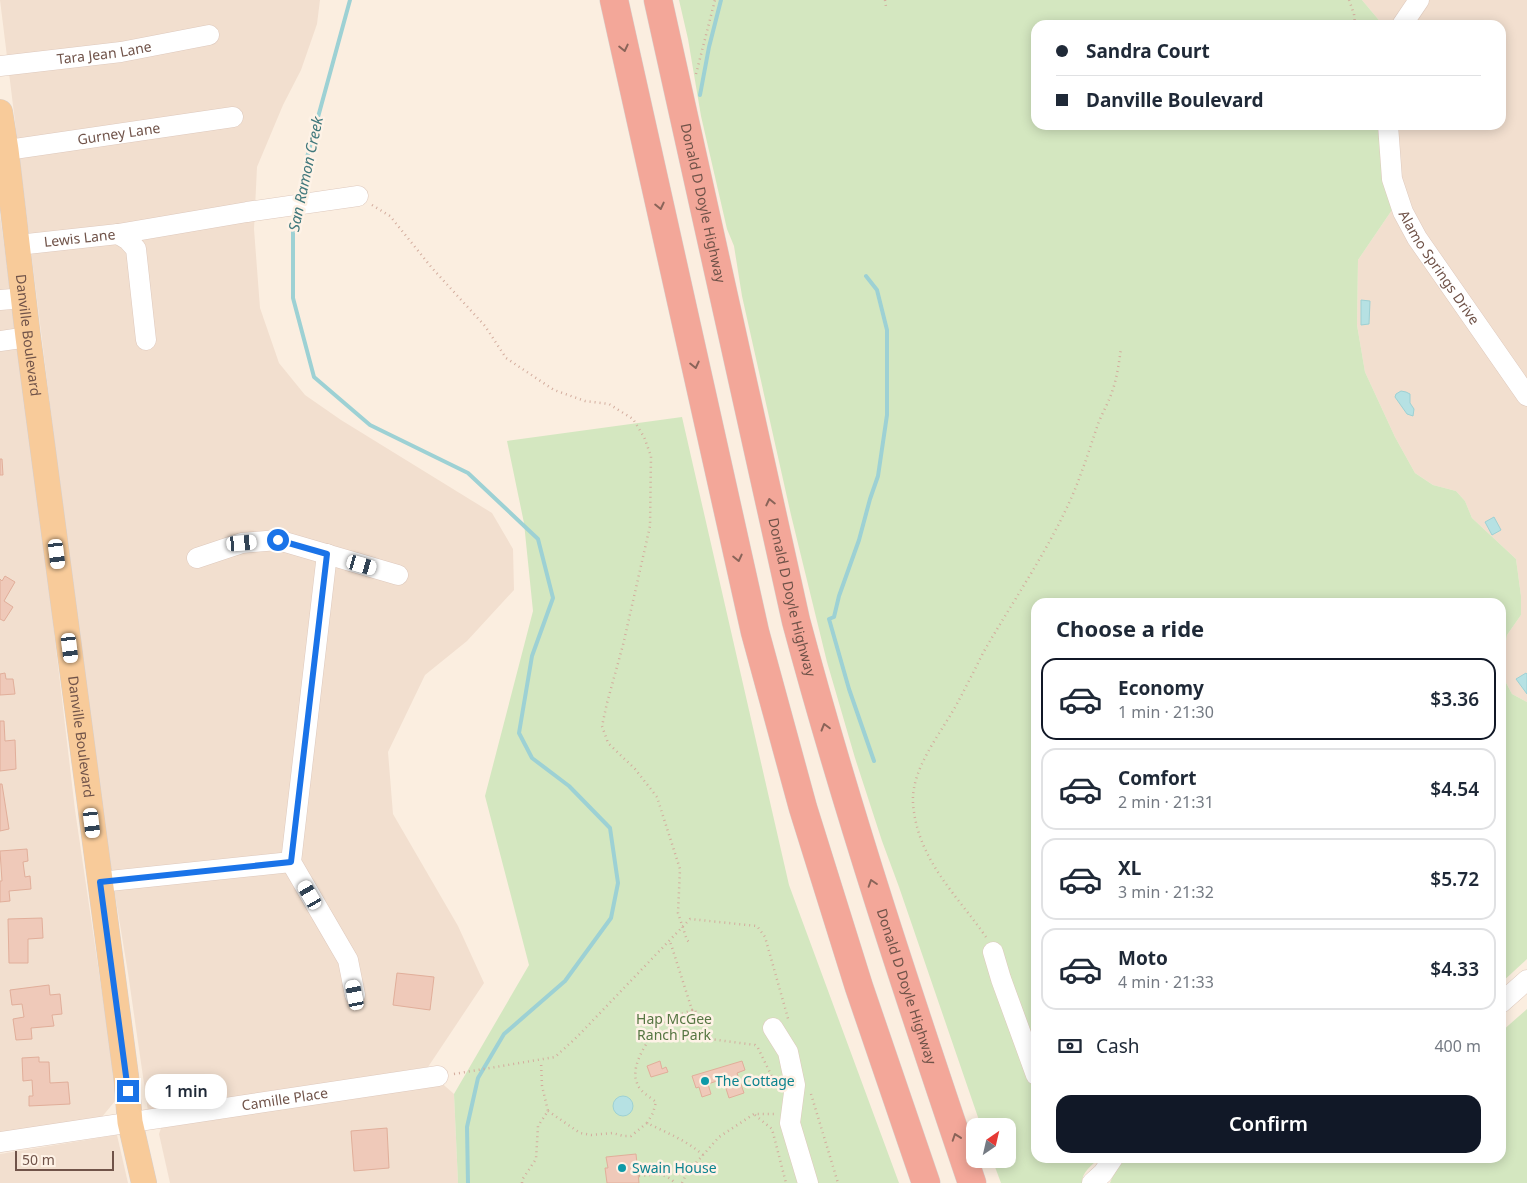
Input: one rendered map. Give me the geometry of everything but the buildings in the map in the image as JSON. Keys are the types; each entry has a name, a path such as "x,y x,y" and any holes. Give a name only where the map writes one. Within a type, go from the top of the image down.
{"highway":[{"path":"614,0 757,640 803,808 858,987 926,1183"},
{"name":"Donald D Doyle Highway","path":"658,0 796,621 816,696 871,881 972,1183"}],"main road":[{"name":"Danville Boulevard","path":"0,112 3,151 18,245 28,337 126,1076 130,1122 144,1183"}],"street":[{"path":"1405,20 1419,0"},
{"name":"Tara Jean Lane","path":"0,66 121,52 209,35"},
{"name":"Gurney Lane","path":"3,151 233,117"},
{"name":"Alamo Springs Drive","path":"1388,130 1392,179 1403,212 1417,238 1527,396"},
{"path":"118,234 247,212 358,196"},
{"name":"Lewis Lane","path":"18,245 118,234 128,240 136,249 146,340"},
{"path":"0,300 24,298"},
{"path":"0,341 28,337"},
{"path":"197,558 242,543 278,540 398,575"},
{"path":"327,554 291,862 348,960 355,995"},
{"path":"100,882 291,862"},
{"path":"993,952 1031,1061"},
{"path":"1506,999 1527,980"},
{"path":"773,1028 788,1052 795,1085 790,1123 808,1183"},
{"name":"Camille Place","path":"0,1142 438,1076"}],"path":[{"path":"695,76 715,0"},
{"path":"885,0 886,7"},
{"path":"1349,0 1355,20"},
{"path":"358,196 390,216 432,268 485,326 506,358 554,390 585,401 609,404 633,419 644,437 651,456 650,526 623,645 606,703 602,726 608,743 636,769 657,797 680,870 678,913 687,940 691,944"},
{"path":"993,952 991,943 950,890 924,849 916,824 913,802 916,780 922,764 1068,505 1098,423 1112,393 1121,348"},
{"path":"438,1076 541,1061 555,1057 577,1037 682,926"},
{"path":"670,940 692,1010"},
{"path":"541,1061 542,1086 548,1111 580,1133 591,1135 613,1133 631,1136 647,1123 653,1113 656,1102 637,1083 637,1062 642,1052 665,1021 695,1009 703,1038 754,1045 758,1048 780,1092"},
{"path":"522,1183 522,1180 536,1159 538,1126 548,1111"},
{"path":"682,1183 687,1173 719,1137 754,1114 792,1114"},
{"path":"754,1114 772,1129 786,1183"},
{"path":"647,1123 679,1138 693,1146 703,1155"},
{"path":"638,1176 661,1174 669,1177 674,1183"}],"shaded area":[{"path":"0,0 320,0 317,24 301,70 283,105 257,167 254,229 260,308 279,363 305,395 341,420 492,513 513,549 514,590 467,641 425,675 388,752 393,814 458,926 484,983 428,1067 148,1111 109,858 55,445"},
{"path":"1362,0 1527,0 1527,702 1512,694 1506,683 1507,635 1521,615 1521,596 1516,559 1472,518 1465,501 1456,491 1433,485 1415,473 1395,437 1365,372 1357,325 1358,260 1394,207 1382,130 1506,130 1506,20 1379,20"},
{"path":"0,214 50,597 75,810 111,1054 115,1101 101,1118 0,1134"},
{"path":"437,1079 454,1094 458,1183 170,1183 159,1134 162,1125"},
{"path":"117,1135 128,1183 0,1183 0,1154"}],"green space":[{"path":"679,0 1362,0 1379,20 1031,20 1031,130 1382,130 1394,207 1358,260 1357,325 1365,372 1395,437 1415,473 1433,485 1456,491 1465,501 1472,518 1516,559 1521,596 1521,615 1507,635 1506,641 1506,598 1031,598 1031,1163 1094,1163 1084,1175 1082,1183 1001,1183 995,1168 1016,1168 1016,1118 978,1118 855,758 827,662 791,515 742,296 734,246 727,229 701,116 688,39"},
{"name":"Hap McGee Ranch Park","path":"682,417 789,885 899,1183 458,1183 454,1094 529,965 485,796 533,611 524,523 507,441"},
{"path":"1506,683 1512,694 1527,702 1527,959 1506,978"},
{"path":"1527,1009 1527,1183 1110,1183 1121,1163 1506,1163 1506,1028"}],"water":[{"path":"1361,300 1370,301 1369,324 1361,325"},
{"path":"1401,391 1410,394 1410,403 1414,409 1413,416 1407,414 1395,397"},
{"path":"1494,517 1501,530 1492,535 1485,522"},
{"path":"1527,674 1527,694 1516,679"},
{"path":"623,1096 630,1099 633,1106 630,1113 623,1116 616,1113 613,1106 616,1099"}],"waterway":[{"name":"San Ramon Creek","path":"299,199 306,161 350,0"},
{"path":"700,95 709,47 721,0"},
{"name":"San Ramon Creek","path":"296,211 293,228 293,298 314,377 370,425 468,473 538,539 553,598 532,656 519,733 532,758 569,786 610,828 618,883 611,918 565,981 504,1034 478,1078 467,1127 468,1183"},
{"path":"866,276 877,290 887,330 887,415 878,476 834,617 829,619 849,689 874,761"}],"place":[{"name":"The Cottage","path":"705,1081"},
{"name":"Swain House","path":"622,1168"}],"route":[{"path":"128,1091 100,882 291,862 327,554 278,540"}]}
